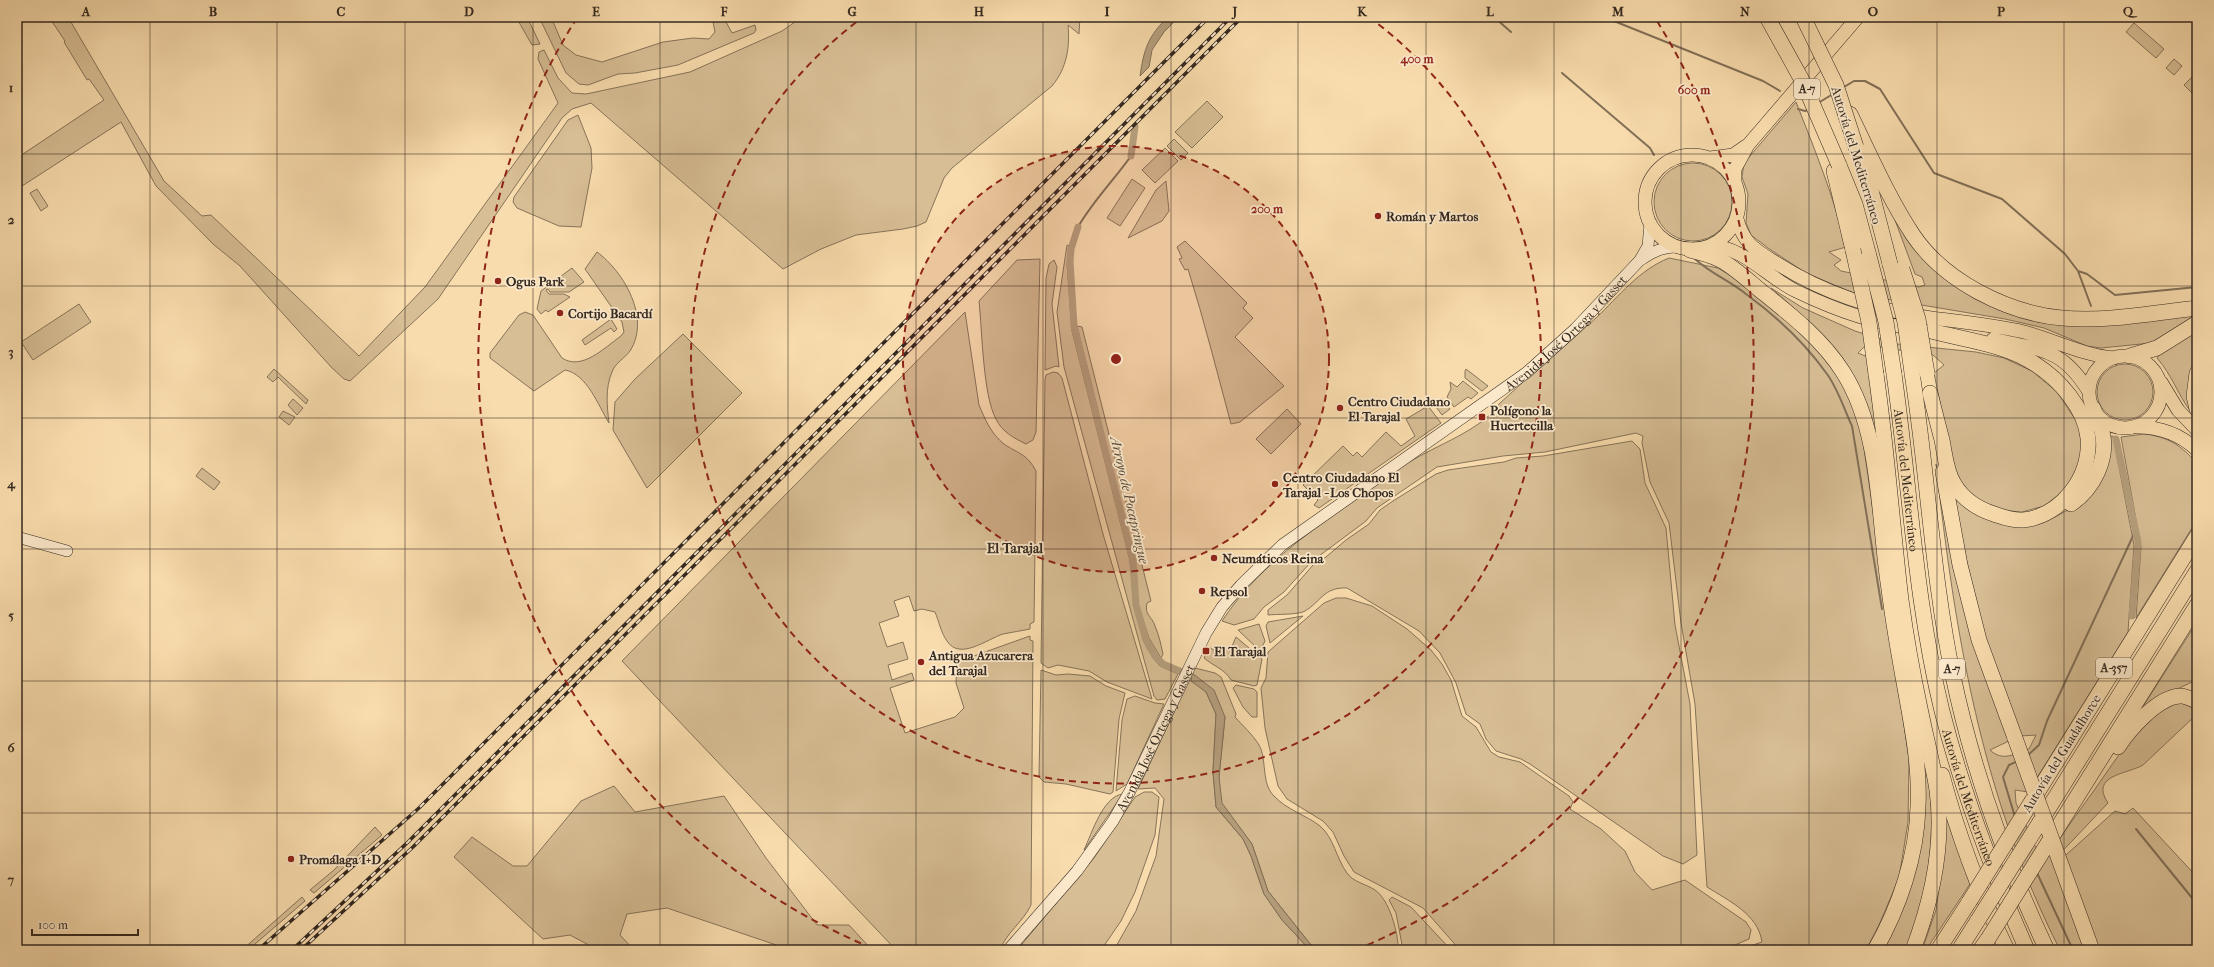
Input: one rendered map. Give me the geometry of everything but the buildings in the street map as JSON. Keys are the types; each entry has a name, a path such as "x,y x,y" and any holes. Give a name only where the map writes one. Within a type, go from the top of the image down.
{"highway":[{"name":"A-7","path":"1767,17 1803,82 1837,168"},
{"name":"Autovía del Mediterráneo","path":"1803,17 1836,85 1859,143 1868,179 1896,267 1905,322 1920,373 1919,419 1937,581 1953,676 1972,752 1996,830 2047,950"},
{"path":"1859,143 1914,236 1938,262 1968,287 2007,305 2035,314 2062,318 2103,317 2197,308"},
{"name":"Autovía del Mediterráneo","path":"1837,168 1855,204 1886,322 1926,628 1942,711 1962,783 1985,848 2027,950"},
{"path":"1837,168 1869,322 1892,498 1901,601 1937,790 1938,825 1935,865 1928,906 1913,950"},
{"path":"1683,248 1724,262 1798,320 1818,340 1843,372 1858,401 1867,428 1874,466 1888,588 1916,752 1918,807 1913,847 1905,879 1896,908 1874,950"},
{"path":"2130,356 2157,348 2197,323"},
{"path":"1931,331 2004,349 2034,364 2053,378 2070,396 2082,417 2088,436 2088,452 2085,469 2073,492 2056,506 2024,520"},
{"path":"1920,373 1930,393 1947,469 1954,484 1968,501 1984,511 2010,519 2040,519 2059,512 2078,500 2091,484 2100,467 2103,450 2102,432 2093,408"},
{"path":"2197,373 2194,396 2197,409"},
{"path":"1930,393 1960,565 1979,640 2016,738 2092,950"},
{"name":"Autovía del Guadalhorce","path":"1938,950 2197,536"},
{"name":"Autovía del Guadalhorce","path":"1959,950 2197,571"},
{"path":"1984,944 2197,605"},
{"path":"1912,662 1944,784 1964,846 1994,923 2007,950"},
{"path":"2071,805 2094,781 2126,735 2152,710 2170,699 2181,696 2197,700"}],"main road":[{"path":"1711,246 1722,239 1737,219 1740,200 1735,181 1735,169 1740,158 1748,146 1858,17"},
{"path":"1710,158 1733,155 1748,146"},
{"path":"1735,181 1720,164 1710,158 1697,155 1684,156 1672,160 1661,167 1650,182 1645,199 1646,215 1650,224 1661,238 1683,248 1725,246 1741,254 1795,291 1831,306 1876,321 1931,331 1985,338 2044,351 2056,356 2071,366 2089,392 2093,408 2101,419 2118,427 2152,427 2170,432 2197,450"},
{"path":"1737,219 1741,234 1749,245 1798,276 1842,297 1881,308 2023,332 2064,344 2083,353 2114,358 2130,356 2149,364 2178,410 2197,430"},
{"name":"Avenida José Ortega y Gasset","path":"1008,950 1077,871 1113,821 1130,791 1185,673 1206,633 1222,607 1247,579 1282,545 1526,373 1575,329 1640,260 1648,246 1650,224"},
{"name":"Avenida José Ortega y Gasset","path":"1640,260 1653,252 1670,246 1683,248"},
{"path":"2089,392 2095,373 2103,363 2114,358"},
{"path":"2135,427 2145,422 2155,412 2162,393 2160,381"},
{"path":"17,538 67,552"},
{"path":"2197,693 2197,700"}],"shaded area":[{"path":"49,17 68,17 164,181 202,216 211,215 359,356 425,287 558,103 538,59 539,52 544,50 558,78 572,93 586,94 690,72 782,31 802,17 1080,17 1079,34 1068,25 1068,49 1064,65 1052,86 952,168 944,178 926,222 917,226 903,229 856,235 821,249 783,269 591,103 572,109 562,118 438,299 350,381 344,379 332,368 240,266 213,244 156,186 121,122 19,188 17,185 17,158 104,100 89,79 87,80 64,42 65,41"},
{"path":"516,17 527,17 540,44 532,45"},
{"path":"539,17 551,17 563,45 576,55 602,62 663,42 693,38 709,39 715,32 713,22 725,20 732,33 755,25 756,30 754,33 678,65 635,73 618,74 588,85 579,84 566,73"},
{"path":"1168,17 1179,17 1164,32 1152,50 1149,67 1140,76 1145,50 1151,37"},
{"path":"2134,23 2164,49 2156,58 2126,32"},
{"path":"2174,59 2182,66 2174,75 2166,68"},
{"path":"2193,76 2197,80 2197,94 2194,91 2192,93 2184,85"},
{"path":"1207,101 1223,117 1192,148 1175,132"},
{"path":"1796,102 1824,174 1841,228 1846,247 1829,252 1841,260 1834,265 1841,271 1919,287 1925,285 1922,277 1915,274 1892,212 1913,247 1945,279 1975,299 1999,310 2038,322 2084,326 2197,314 2151,343 2101,348 2087,346 2044,328 2005,319 1856,294 1806,273 1751,235 1746,223 1748,194 1742,177 1744,163"},
{"path":"578,115 591,148 592,168 581,227 559,226 517,208 513,202 514,197 568,120"},
{"path":"1174,139 1188,153 1181,160 1167,146"},
{"path":"1165,148 1178,161 1155,183 1142,170"},
{"path":"1693,163 1708,166 1721,174 1729,187 1732,202 1729,217 1721,230 1708,238 1693,241 1678,238 1665,230 1657,217 1654,202 1657,187 1665,174 1678,166"},
{"path":"1132,179 1145,188 1120,226 1107,218"},
{"path":"1166,181 1169,211 1162,221 1128,238 1156,190"},
{"path":"37,189 48,206 41,211 30,193"},
{"path":"1185,241 1247,303 1243,308 1253,318 1235,337 1284,386 1240,422 1231,424 1188,269 1185,270 1179,259 1182,258 1177,247"},
{"path":"1067,245 1069,246 1067,264 1072,331 1130,561 1134,607 1147,648 1154,659 1160,666 1178,674 1165,699 1157,700 1154,696 1064,367 1057,312"},
{"path":"597,252 607,261 625,283 632,297 638,324 636,338 630,351 613,369 608,384 607,397 609,423 586,384 580,377 573,373 565,370 534,391 490,358 490,353 519,315 525,312 533,315 562,358 570,361 577,362 585,360 600,352 621,336 624,332 622,322 585,269"},
{"path":"1669,258 1718,268 1748,286 1795,324 1841,377 1860,421 1909,760 1908,822 1899,878 1879,925 1866,950 1738,950 1762,942 1759,932 1749,916 1741,909 1707,887 1695,704 1681,623 1669,523 1650,482 1642,443 1643,436 1636,433 1545,452 1503,456 1437,467 1377,508 1366,521 1311,562 1284,592 1264,607 1254,619 1234,625 1222,621 1249,586 1265,570 1315,528 1419,456 1482,422 1499,404 1596,318 1639,276 1658,263"},
{"path":"1040,259 1036,432 1033,440 1026,444 1013,437 1002,428 996,419 992,408 988,395 986,379 979,301 1017,260"},
{"path":"1054,260 1057,267 1052,304 1059,367 1056,366 1045,370 1046,278 1049,264"},
{"path":"572,268 584,282 569,292 550,292 548,289 546,290 549,294 564,294 570,297 548,312 546,310 541,314 537,309 541,291"},
{"path":"1771,288 1803,308 1855,331 1897,344 1976,352 2004,358 2032,371 2057,392 2079,425 2084,447 2071,485 2044,506 2022,512 1997,510 1973,497 1959,481 1952,462 1934,373 1944,365 1933,355 1866,345 1858,353 1868,357 1881,474 1867,412 1861,394 1853,378 1834,349 1798,311"},
{"path":"79,304 91,322 33,360 21,342"},
{"path":"965,312 979,405 989,426 999,440 1026,458 1033,465 1036,471 1034,622 1030,624 1030,629 1003,634 974,647 959,649 952,647 945,638 935,612 922,609 914,611 909,596 894,601 899,616 879,623 887,647 903,642 908,659 888,665 892,680 912,673 914,680 890,688 905,733 955,717 964,708 956,683 957,662 1030,636 1030,640 1033,641 1031,905 1024,917 1006,938 1000,950 896,950 622,661"},
{"path":"611,319 617,329 614,332 611,328 585,345 582,340"},
{"path":"1077,326 1082,327 1151,601 1147,603 1146,607 1159,636 1163,654 1161,658 1149,638 1138,604 1135,561"},
{"path":"2197,330 2197,364 2194,366 2191,412 2167,371 2157,358 2160,354"},
{"path":"683,334 742,393 647,488 613,430 615,402 635,379"},
{"path":"2125,364 2136,366 2145,372 2151,381 2153,392 2151,403 2145,412 2136,418 2125,420 2114,418 2105,412 2099,403 2097,392 2099,381 2105,372 2114,366"},
{"path":"274,369 308,400 306,404 278,377 273,382 267,377"},
{"path":"1466,369 1488,386 1482,391 1465,378"},
{"path":"1053,372 1058,373 1062,378 1103,534 1152,699 1107,682 1089,671 1058,665 1048,668 1041,663 1045,379 1046,375"},
{"path":"1463,381 1478,393 1471,399 1468,397 1454,407 1447,397 1451,389 1450,382 1457,387"},
{"path":"1442,398 1450,409 1442,415 1434,404"},
{"path":"293,399 303,408 297,415 288,405"},
{"path":"1428,406 1441,423 1319,508 1314,505 1318,500 1303,485 1343,446 1353,456 1357,452 1362,457 1386,432 1401,446 1415,436 1406,419"},
{"path":"1287,409 1301,424 1271,454 1256,439"},
{"path":"283,411 295,417 289,425 279,417"},
{"path":"2144,434 2160,437 2174,443 2197,463 2197,520 2136,618 2141,547 2121,437"},
{"path":"2113,436 2134,545 2128,632 2028,792 2015,790 2016,803 2043,864 2119,755 2140,729 2165,709 2180,702 2193,708 2195,716 2143,765 2113,777 2107,781 2103,787 2103,794 2108,803 2055,859 2057,863 2115,811 2125,814 2133,808 2197,877 2197,950 2060,950 2033,892 2010,833 1991,773 1963,652 1952,590 1936,464 1953,550 2011,740 1990,750 1999,756 2009,756 2029,749 2036,735 2020,736 1985,637 1968,568 1953,492 2031,525 2055,517 2075,506 2109,437"},
{"path":"1632,441 1640,449 1645,483 1666,528 1675,625 1690,704 1697,855 1683,864 1663,856 1530,764 1521,759 1496,751 1486,739 1480,724 1466,714 1456,683 1440,653 1419,631 1347,588 1339,588 1327,592 1305,611 1293,614 1268,615 1268,610 1287,595 1313,565 1326,557 1346,540 1369,524 1380,510 1436,474 1448,470 1504,462 1516,458 1543,456"},
{"path":"202,468 220,482 214,490 196,476"},
{"path":"1336,598 1346,598 1372,606 1407,629 1431,650 1442,664 1451,680 1462,716 1476,727 1491,752 1499,757 1520,762 1569,796 1573,802 1570,809 1601,829 1625,851 1635,872 1652,890 1685,880 1746,922 1751,930 1749,939 1723,950 1460,950 1423,908 1354,872 1344,856 1333,832 1323,821 1287,799 1278,786 1265,728 1261,688 1266,678 1268,652 1324,603"},
{"path":"1303,616 1270,643 1266,626 1268,622"},
{"path":"2197,622 2197,676 2192,682 2156,699 2135,719"},
{"path":"1259,624 1265,641 1261,649 1257,648 1238,630"},
{"path":"1236,637 1262,659 1257,685 1254,686 1231,680 1222,670 1204,658 1209,647 1218,653 1222,647 1230,651"},
{"path":"1195,668 1215,673 1221,677 1236,714 1235,717 1259,745 1263,757 1267,785 1274,796 1291,809 1320,826 1329,836 1347,873 1356,881 1375,890 1385,901 1395,926 1398,950 1325,950 1311,945 1268,891 1252,844 1221,803 1219,777 1225,717 1192,673"},
{"path":"1041,670 1056,675 1068,674 1090,676 1106,686 1125,693 1119,719 1113,792 1110,794 1066,784 1044,782 1039,777"},
{"path":"1192,673 1214,690 1225,717 1219,777 1222,803 1252,844 1268,891 1311,945 1325,950 1310,950 1282,920 1264,894 1251,856 1243,839 1216,807 1213,772 1216,714 1206,692 1191,681"},
{"path":"1190,678 1206,692 1216,714 1213,772 1216,807 1243,839 1251,856 1264,894 1282,920 1310,950 1114,950 1136,911 1156,856 1164,799 1155,788 1138,789"},
{"path":"1236,685 1254,689 1257,692 1257,717 1252,717 1243,707 1233,688"},
{"path":"1135,696 1155,703 1164,704 1127,784 1116,791 1122,720 1127,699"},
{"path":"1918,726 1925,752 1931,799 1932,821 1929,865 1920,909 1905,950 1882,950 1903,906"},
{"path":"614,786 635,812 724,796 766,858 817,925 849,925 872,950 791,950 667,908 627,914 620,935 634,950 598,950 570,935 543,939 454,857 472,837 513,866 527,866 581,801"},
{"path":"1144,792 1152,792 1159,797 1155,835 1135,892 1121,921 1101,950 1017,950 1094,858 1135,797"},
{"path":"1123,794 1084,850 1104,808 1116,796"},
{"path":"1942,805 1970,884 1926,950 1922,950 1936,910 1942,865"},
{"path":"375,827 382,835 314,893 310,890 334,870"},
{"path":"302,897 305,901 248,950 242,950"},
{"path":"1392,897 1411,907 1451,950 1403,950 1396,913 1389,900"}],"waterway":[{"path":"1494,17 1511,32"},
{"path":"1604,17 1763,81 1780,91"},
{"path":"1562,73 1650,148 1654,155"},
{"path":"1844,87 1854,81 1865,81 1880,89 1934,173 2002,199 2065,254 2078,271 2091,306"},
{"path":"1818,103 1833,94"},
{"path":"1798,109 1805,111 1808,110"},
{"name":"Arroyo de Pocapringue","path":"1131,156 1135,127"},
{"name":"Arroyo de Pocapringue","path":"1078,227 1090,208 1131,156"},
{"name":"Arroyo de Pocapringue","path":"1078,227 1071,249 1070,262 1074,326 1133,561 1136,605 1146,640 1155,656 1163,664 1189,675"},
{"path":"1695,259 1707,269 1740,289 1757,302 1800,341 1827,374 1841,399 1852,426 1882,609"},
{"path":"2078,271 2087,274 2115,295 2197,287"},
{"path":"2116,439 2138,542 2132,616"},
{"path":"2027,756 2039,745 2047,721 2133,536 2135,527"},
{"path":"2015,817 2003,777 2009,765 2018,761"},
{"path":"2136,829 2197,904"},
{"path":"2037,873 2073,950"}],"railway":[{"path":"258,950 419,808 1209,17"},
{"path":"292,950 408,842 1231,17"},
{"path":"301,950 413,847 1242,17"}],"place":[{"name":"Román y Martos","path":"1378,216"},
{"name":"Ogus Park","path":"498,281"},
{"name":"Cortijo Bacardí","path":"560,313"},
{"name":"Centro Ciudadano El Tarajal","path":"1340,408"},
{"name":"Polígono la Huertecilla","path":"1482,417"},
{"name":"Centro Ciudadano El Tarajal - Los Chopos","path":"1275,484"},
{"name":"Neumáticos Reina","path":"1214,558"},
{"name":"Repsol","path":"1202,591"},
{"name":"El Tarajal","path":"1206,651"},
{"name":"Antigua Azucarera del Tarajal","path":"921,662"},
{"name":"Promálaga I+D","path":"291,859"}],"district":[{"name":"El Tarajal","path":"1015,548"}]}
